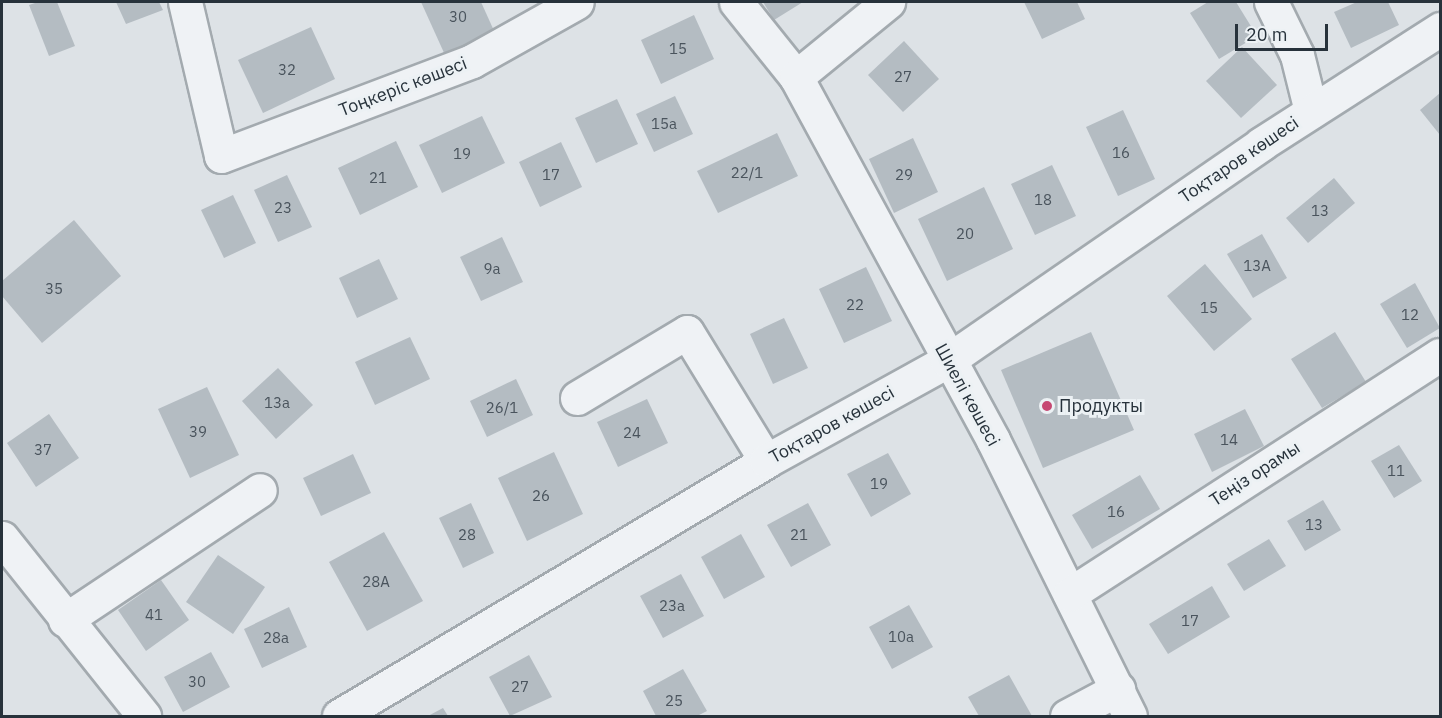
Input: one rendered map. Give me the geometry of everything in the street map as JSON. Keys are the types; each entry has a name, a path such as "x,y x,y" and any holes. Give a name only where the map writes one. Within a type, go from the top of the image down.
{"street":[{"name":"Тоңкерiс көшесі","path":"185,2 221,156 472,61 577,2"},
{"name":"Шиелі көшесі","path":"736,2 796,77 1070,594 1124,703"},
{"path":"796,77 888,2"},
{"path":"1271,2 1297,55 1311,111"},
{"name":"Тоқтаров көшесі","path":"339,717 766,461 947,361 1311,111 1440,29"},
{"path":"577,398 687,332 766,461"},
{"name":"Теңіз орамы","path":"1070,594 1440,355"},
{"path":"65,620 260,490"},
{"path":"2,538 144,717"},
{"path":"1067,717 1124,703"}],"building":[{"path":"38,2 57,2 75,46 49,56 29,5"},
{"path":"116,2 159,2 163,10 126,24"},
{"path":"421,2 481,2 495,33 445,55"},
{"path":"763,2 803,2 774,20"},
{"path":"1024,2 1077,2 1085,19 1042,39"},
{"path":"1208,2 1236,2 1257,36 1219,59 1190,13"},
{"path":"1357,2 1388,2 1399,25 1351,48 1334,12"},
{"path":"694,15 714,59 661,84 641,40"},
{"path":"311,27 335,79 263,113 238,60"},
{"path":"904,41 939,79 903,112 868,75"},
{"path":"1242,47 1277,85 1241,118 1206,81"},
{"path":"1440,93 1440,135 1420,110"},
{"path":"675,96 693,134 654,152 636,114"},
{"path":"617,99 638,144 596,163 575,118"},
{"path":"1123,110 1155,179 1118,196 1086,127"},
{"path":"482,116 505,163 442,193 419,145"},
{"path":"777,133 798,176 718,213 697,171"},
{"path":"913,138 938,192 894,213 869,159"},
{"path":"396,141 418,187 360,215 338,168"},
{"path":"561,142 582,187 540,207 519,162"},
{"path":"1052,165 1076,216 1035,235 1011,184"},
{"path":"287,175 312,227 278,242 254,190"},
{"path":"1334,178 1355,203 1308,243 1286,218"},
{"path":"984,187 1013,249 947,281 918,219"},
{"path":"233,195 256,243 224,258 201,210"},
{"path":"74,220 121,276 42,343 2,296 2,281"},
{"path":"1262,234 1287,278 1253,298 1227,254"},
{"path":"502,237 523,282 481,301 460,257"},
{"path":"379,259 398,299 357,318 339,278"},
{"path":"1205,264 1252,319 1214,351 1167,296"},
{"path":"866,267 892,321 844,343 819,289"},
{"path":"1415,283 1440,328 1407,348 1380,304"},
{"path":"784,318 808,368 773,384 750,334"},
{"path":"1091,332 1134,430 1043,468 1001,370"},
{"path":"1335,332 1366,382 1322,408 1291,359"},
{"path":"410,337 430,379 375,405 355,362"},
{"path":"278,368 313,405 276,439 242,401"},
{"path":"516,379 533,415 487,437 470,401"},
{"path":"207,387 239,455 190,478 158,409"},
{"path":"647,399 668,443 618,467 597,422"},
{"path":"1245,409 1264,446 1212,472 1194,434"},
{"path":"49,414 79,458 36,487 7,443"},
{"path":"1399,445 1422,481 1394,498 1371,461"},
{"path":"554,452 583,514 527,541 498,478"},
{"path":"888,453 911,494 871,517 847,474"},
{"path":"353,454 371,493 321,516 303,478"},
{"path":"1140,475 1160,509 1092,549 1072,515"},
{"path":"1323,500 1341,530 1305,551 1287,521"},
{"path":"471,503 494,553 463,568 439,518"},
{"path":"808,503 831,545 791,567 767,525"},
{"path":"384,532 423,601 367,631 329,562"},
{"path":"741,534 765,577 724,599 701,557"},
{"path":"1269,539 1286,566 1244,591 1227,564"},
{"path":"218,555 265,587 233,634 186,602"},
{"path":"681,574 704,616 663,638 640,596"},
{"path":"161,580 189,620 146,651 118,610"},
{"path":"1212,586 1230,617 1168,654 1149,624"},
{"path":"909,605 933,647 892,669 869,627"},
{"path":"289,607 307,647 262,668 244,629"},
{"path":"211,652 230,687 183,712 164,677"},
{"path":"529,655 552,697 510,716 489,677"},
{"path":"683,669 707,711 697,716 656,716 643,691"},
{"path":"1009,675 1032,716 979,716 968,697"},
{"path":"443,708 448,716 428,716"}],"place":[{"name":"Продукты","path":"1047,406"}]}
